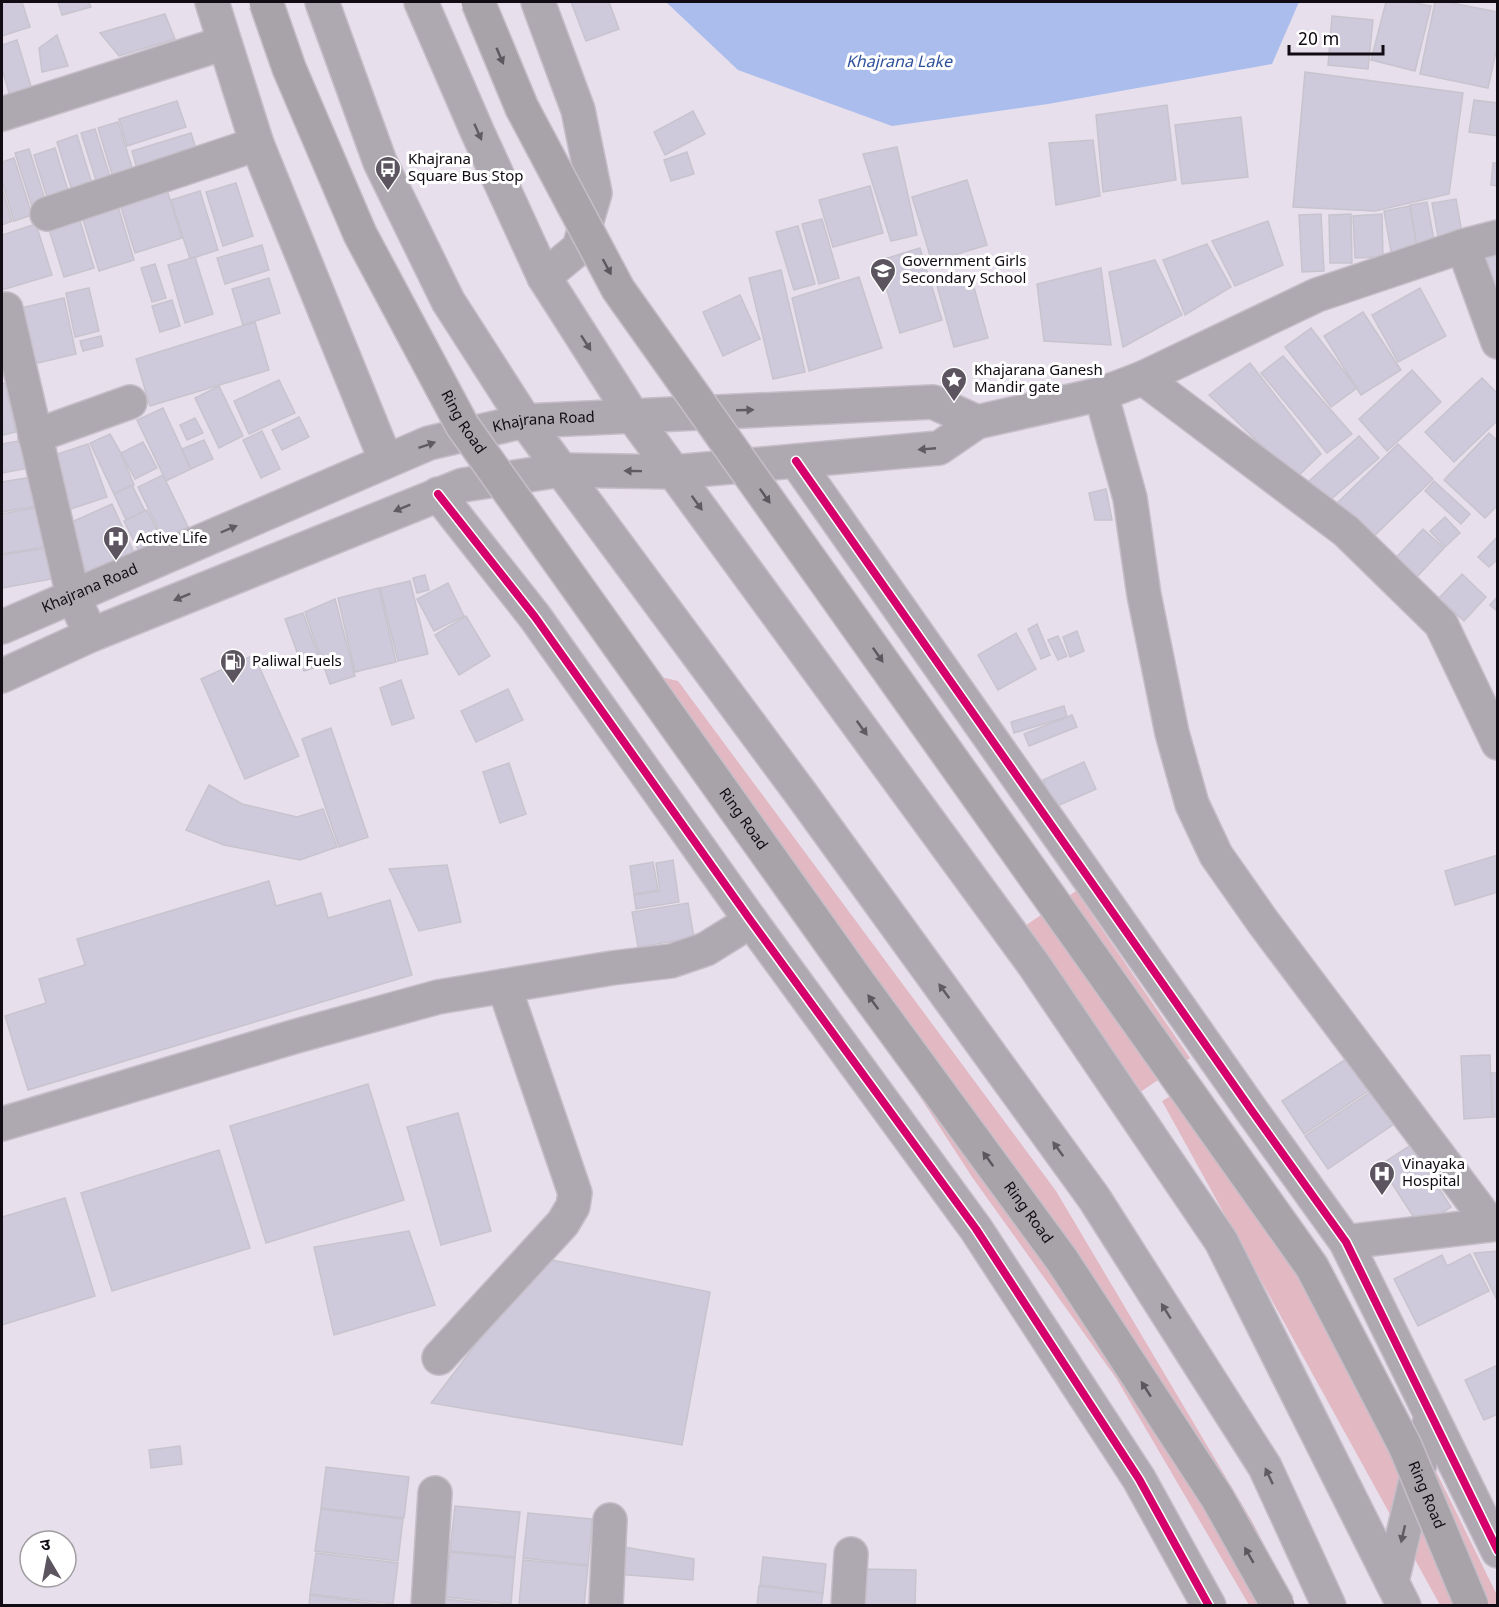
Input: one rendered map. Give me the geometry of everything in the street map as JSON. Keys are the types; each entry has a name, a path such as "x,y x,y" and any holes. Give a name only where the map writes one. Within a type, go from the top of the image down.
{"main road":[{"name":"Ring Road","path":"266,2 289,68 360,234 462,425 859,983 1062,1260 1218,1499 1278,1605"},
{"path":"322,2 380,162 448,301 525,421 802,795 1094,1198 1265,1467 1329,1605"},
{"path":"421,2 544,277 632,415 1034,964 1221,1241 1398,1593"},
{"name":"Ring Road","path":"478,2 522,108 618,289 1312,1267 1406,1446 1472,1605"},
{"path":"2,676 91,635 463,485 561,470 674,472 939,448 977,422 1101,394 1143,378 1317,296 1463,246 1497,237"},
{"name":"Khajrana Road","path":"2,627 429,443 525,421 933,402 977,422"},
{"path":"1398,1593 1431,1416"}],"street":[{"path":"212,2 257,144 386,461"},
{"path":"538,2 578,110 595,193 579,248 544,277"},
{"path":"2,114 224,42"},
{"path":"47,214 257,144"},
{"path":"1463,246 1497,342"},
{"path":"6,309 73,596 91,635"},
{"path":"1143,378 1346,531 1441,624 1497,743"},
{"path":"1101,394 1130,498 1144,595 1172,733 1192,804 1216,855 1263,922 1494,1224"},
{"path":"36,436 130,402"},
{"path":"796,461 1346,1242 1497,1551"},
{"path":"438,494 535,617 751,921 976,1229 1139,1479 1209,1605"},
{"path":"2,1124 293,1037 438,997 612,968 671,961 706,949 751,921"},
{"path":"439,1358 563,1223 573,1206 574,1193 504,986"},
{"path":"1346,1242 1494,1224"},
{"path":"428,1605 435,1493"},
{"path":"606,1605 610,1520"},
{"path":"848,1605 850,1554"}],"shaded area":[{"path":"630,670 678,681 1056,1191 1253,1523 1295,1605 1249,1605 1116,1378 972,1177 834,964"},
{"path":"1076,891 1190,1058 1136,1095 1022,928"},
{"path":"1200,1079 1424,1447 1497,1595 1497,1605 1440,1605 1162,1101"}],"water":[{"name":"Khajrana Lake","path":"666,2 1299,2 1272,64 1048,104 892,126 738,70"}],"building":[{"path":"2,2 22,2 30,27 2,36"},
{"path":"58,2 89,2 91,7 62,15"},
{"path":"571,2 609,2 619,29 586,41"},
{"path":"1386,2 1411,2 1431,6 1415,71 1371,60"},
{"path":"1435,2 1447,2 1498,12 1498,43 1488,88 1420,74"},
{"path":"165,14 175,39 119,56 100,33"},
{"path":"1332,16 1373,20 1368,69 1328,65"},
{"path":"57,35 68,66 42,72 39,48"},
{"path":"17,40 33,93 11,100 2,69 2,45"},
{"path":"1305,72 1463,93 1449,194 1375,211 1293,207"},
{"path":"1474,100 1498,103 1498,136 1469,132"},
{"path":"177,101 186,127 127,146 119,119"},
{"path":"1167,105 1176,180 1103,192 1096,115"},
{"path":"693,111 705,134 665,155 654,132"},
{"path":"1241,117 1248,177 1182,184 1175,125"},
{"path":"118,122 135,177 115,184 98,128"},
{"path":"95,129 113,186 99,190 81,133"},
{"path":"191,133 199,158 139,176 132,151"},
{"path":"77,135 94,190 74,197 57,142"},
{"path":"1093,140 1100,196 1056,205 1049,143"},
{"path":"897,147 917,235 891,241 863,154"},
{"path":"55,148 71,200 50,207 34,155"},
{"path":"29,149 47,206 33,210 15,153"},
{"path":"687,152 694,174 671,181 664,160"},
{"path":"14,158 32,215 14,221 2,181 2,162"},
{"path":"1493,163 1498,163 1498,186 1491,185"},
{"path":"967,180 987,245 932,262 912,197"},
{"path":"236,183 253,236 223,246 206,192"},
{"path":"870,186 883,233 833,247 819,200"},
{"path":"2,188 12,221 2,225"},
{"path":"167,190 182,238 135,253 120,204"},
{"path":"200,191 218,250 190,259 171,200"},
{"path":"1456,199 1464,244 1440,248 1432,203"},
{"path":"1427,202 1436,251 1418,254 1410,205"},
{"path":"117,203 134,260 99,271 81,213"},
{"path":"1410,206 1418,253 1392,257 1384,211"},
{"path":"78,214 94,268 64,277 47,223"},
{"path":"1321,214 1324,271 1302,272 1299,215"},
{"path":"1351,214 1352,263 1330,263 1329,215"},
{"path":"1382,214 1383,257 1355,258 1353,216"},
{"path":"822,219 839,278 819,284 802,224"},
{"path":"1268,221 1283,265 1235,286 1212,241"},
{"path":"36,224 52,275 2,290 2,235"},
{"path":"798,226 815,284 794,290 776,232"},
{"path":"1207,244 1231,287 1185,315 1163,260"},
{"path":"262,245 269,270 225,284 217,258"},
{"path":"920,248 942,320 900,333 878,261"},
{"path":"1498,252 1498,307 1479,257"},
{"path":"195,257 213,314 185,323 168,265"},
{"path":"1155,260 1182,315 1123,347 1109,272"},
{"path":"155,264 166,298 152,302 141,268"},
{"path":"1101,268 1111,345 1044,341 1037,284"},
{"path":"781,270 805,372 773,379 749,278"},
{"path":"970,273 988,338 954,347 936,282"},
{"path":"859,277 882,348 809,371 792,298"},
{"path":"269,278 280,313 243,325 232,289"},
{"path":"89,288 99,331 75,337 66,293"},
{"path":"1420,288 1446,336 1398,362 1372,315"},
{"path":"740,295 760,339 723,356 703,312"},
{"path":"64,298 76,354 25,366 12,310"},
{"path":"172,300 180,326 160,332 152,306"},
{"path":"1363,312 1401,370 1361,395 1324,336"},
{"path":"255,322 269,370 150,406 136,359"},
{"path":"1311,328 1357,388 1331,407 1285,347"},
{"path":"101,336 103,346 83,351 80,341"},
{"path":"1283,356 1352,434 1327,453 1261,373"},
{"path":"1250,363 1321,454 1296,478 1209,395"},
{"path":"1412,370 1441,402 1387,451 1359,419"},
{"path":"1482,378 1498,394 1498,420 1454,462 1425,432"},
{"path":"279,380 295,413 249,434 234,401"},
{"path":"5,383 16,432 3,435 2,384"},
{"path":"219,386 243,436 219,448 195,398"},
{"path":"163,408 191,469 166,481 137,420"},
{"path":"299,417 309,437 282,450 272,430"},
{"path":"195,418 203,433 187,440 180,425"},
{"path":"262,431 280,469 261,478 243,440"},
{"path":"1489,433 1498,441 1498,505 1485,518 1444,480"},
{"path":"110,434 121,453 134,485 114,494 90,443"},
{"path":"1359,436 1379,458 1329,501 1308,482"},
{"path":"24,440 29,468 2,473 2,444"},
{"path":"204,440 213,459 191,469 182,449"},
{"path":"143,442 157,468 135,479 121,453"},
{"path":"88,444 107,497 65,511 46,458"},
{"path":"1398,444 1433,479 1369,541 1335,505"},
{"path":"163,475 188,527 163,539 138,487"},
{"path":"38,476 43,505 2,512 2,482"},
{"path":"1434,481 1470,514 1461,524 1425,491"},
{"path":"132,485 145,511 126,520 114,494"},
{"path":"1106,489 1112,520 1095,520 1089,493"},
{"path":"112,504 135,555 88,575 65,525"},
{"path":"43,506 50,546 2,554 2,514"},
{"path":"147,510 162,540 139,551 124,521"},
{"path":"1445,517 1460,533 1445,547 1430,531"},
{"path":"1423,529 1444,548 1412,582 1391,563"},
{"path":"1498,536 1498,559 1489,567 1478,557"},
{"path":"52,547 57,578 2,588 2,555"},
{"path":"1462,574 1486,597 1464,621 1439,598"},
{"path":"425,575 429,590 417,593 413,578"},
{"path":"410,581 428,654 398,661 380,588"},
{"path":"448,583 464,616 434,631 417,599"},
{"path":"379,588 396,662 355,672 338,598"},
{"path":"1498,596 1498,612 1490,605"},
{"path":"335,599 355,676 330,684 305,612"},
{"path":"303,613 322,665 304,671 285,619"},
{"path":"466,616 490,656 459,675 435,635"},
{"path":"1037,624 1050,655 1041,659 1028,629"},
{"path":"1077,631 1084,651 1070,657 1063,637"},
{"path":"1016,633 1036,669 998,690 978,655"},
{"path":"1058,636 1067,656 1058,660 1048,640"},
{"path":"254,655 299,756 245,779 201,679"},
{"path":"401,680 414,718 392,725 380,688"},
{"path":"508,689 523,720 476,742 461,711"},
{"path":"1064,706 1067,717 1014,733 1011,722"},
{"path":"1072,715 1077,727 1029,746 1024,734"},
{"path":"331,728 368,837 339,847 302,739"},
{"path":"1084,762 1096,789 1055,807 1043,780"},
{"path":"509,763 526,814 500,823 483,772"},
{"path":"209,785 242,804 297,817 323,809 337,847 300,860 224,845 186,830"},
{"path":"1498,855 1498,892 1455,905 1445,871"},
{"path":"673,860 679,902 636,909 634,895 660,891 656,863"},
{"path":"653,862 658,890 634,894 630,866"},
{"path":"447,865 461,922 419,931 389,869"},
{"path":"269,881 276,906 321,893 328,918 390,900 412,975 28,1090 5,1016 46,1003 39,979 85,965 77,939"},
{"path":"688,903 694,938 638,947 632,912"},
{"path":"1352,1055 1374,1087 1304,1134 1282,1101"},
{"path":"1490,1055 1492,1117 1464,1119 1461,1056"},
{"path":"1491,1073 1498,1073 1498,1117 1493,1117"},
{"path":"368,1084 404,1200 266,1243 230,1126"},
{"path":"1375,1089 1397,1122 1328,1169 1305,1136"},
{"path":"458,1113 491,1231 441,1245 407,1127"},
{"path":"1411,1145 1451,1207 1420,1227 1380,1165"},
{"path":"219,1150 250,1248 112,1291 81,1193"},
{"path":"65,1198 95,1296 2,1325 2,1217"},
{"path":"409,1231 435,1305 334,1335 314,1247"},
{"path":"1498,1251 1498,1302 1474,1253"},
{"path":"1470,1254 1489,1291 1418,1326 1394,1279 1442,1255 1447,1266"},
{"path":"542,1258 710,1292 682,1445 431,1403"},
{"path":"1498,1365 1498,1414 1484,1420 1465,1380"},
{"path":"180,1446 182,1464 151,1468 149,1450"},
{"path":"326,1467 409,1477 404,1518 321,1508"},
{"path":"455,1506 520,1512 515,1557 450,1551"},
{"path":"321,1509 403,1519 398,1561 315,1551"},
{"path":"528,1513 592,1519 588,1565 523,1558"},
{"path":"618,1546 694,1559 693,1580 616,1574"},
{"path":"450,1552 515,1558 511,1604 445,1597"},
{"path":"316,1553 398,1563 393,1604 310,1594"},
{"path":"763,1557 826,1564 823,1593 760,1585"},
{"path":"523,1560 588,1566 584,1606 519,1605"},
{"path":"862,1569 916,1570 915,1606 862,1606"},
{"path":"759,1586 823,1593 821,1606 757,1606"},
{"path":"310,1595 392,1606 309,1606"},
{"path":"445,1599 510,1606 444,1606"}],"cycle path":[{"path":"796,461 1346,1242 1498,1551"},
{"path":"438,494 535,617 751,921 976,1229 1139,1479 1209,1606"}],"place":[{"name":"Khajrana Square Bus Stop","path":"388,192"},
{"name":"Government Girls Secondary School","path":"883,294"},
{"name":"Khajarana Ganesh Mandir gate","path":"954,403"},
{"name":"Active Life","path":"116,562"},
{"name":"Paliwal Fuels","path":"233,685"},
{"name":"Vinayaka Hospital","path":"1382,1197"}]}
